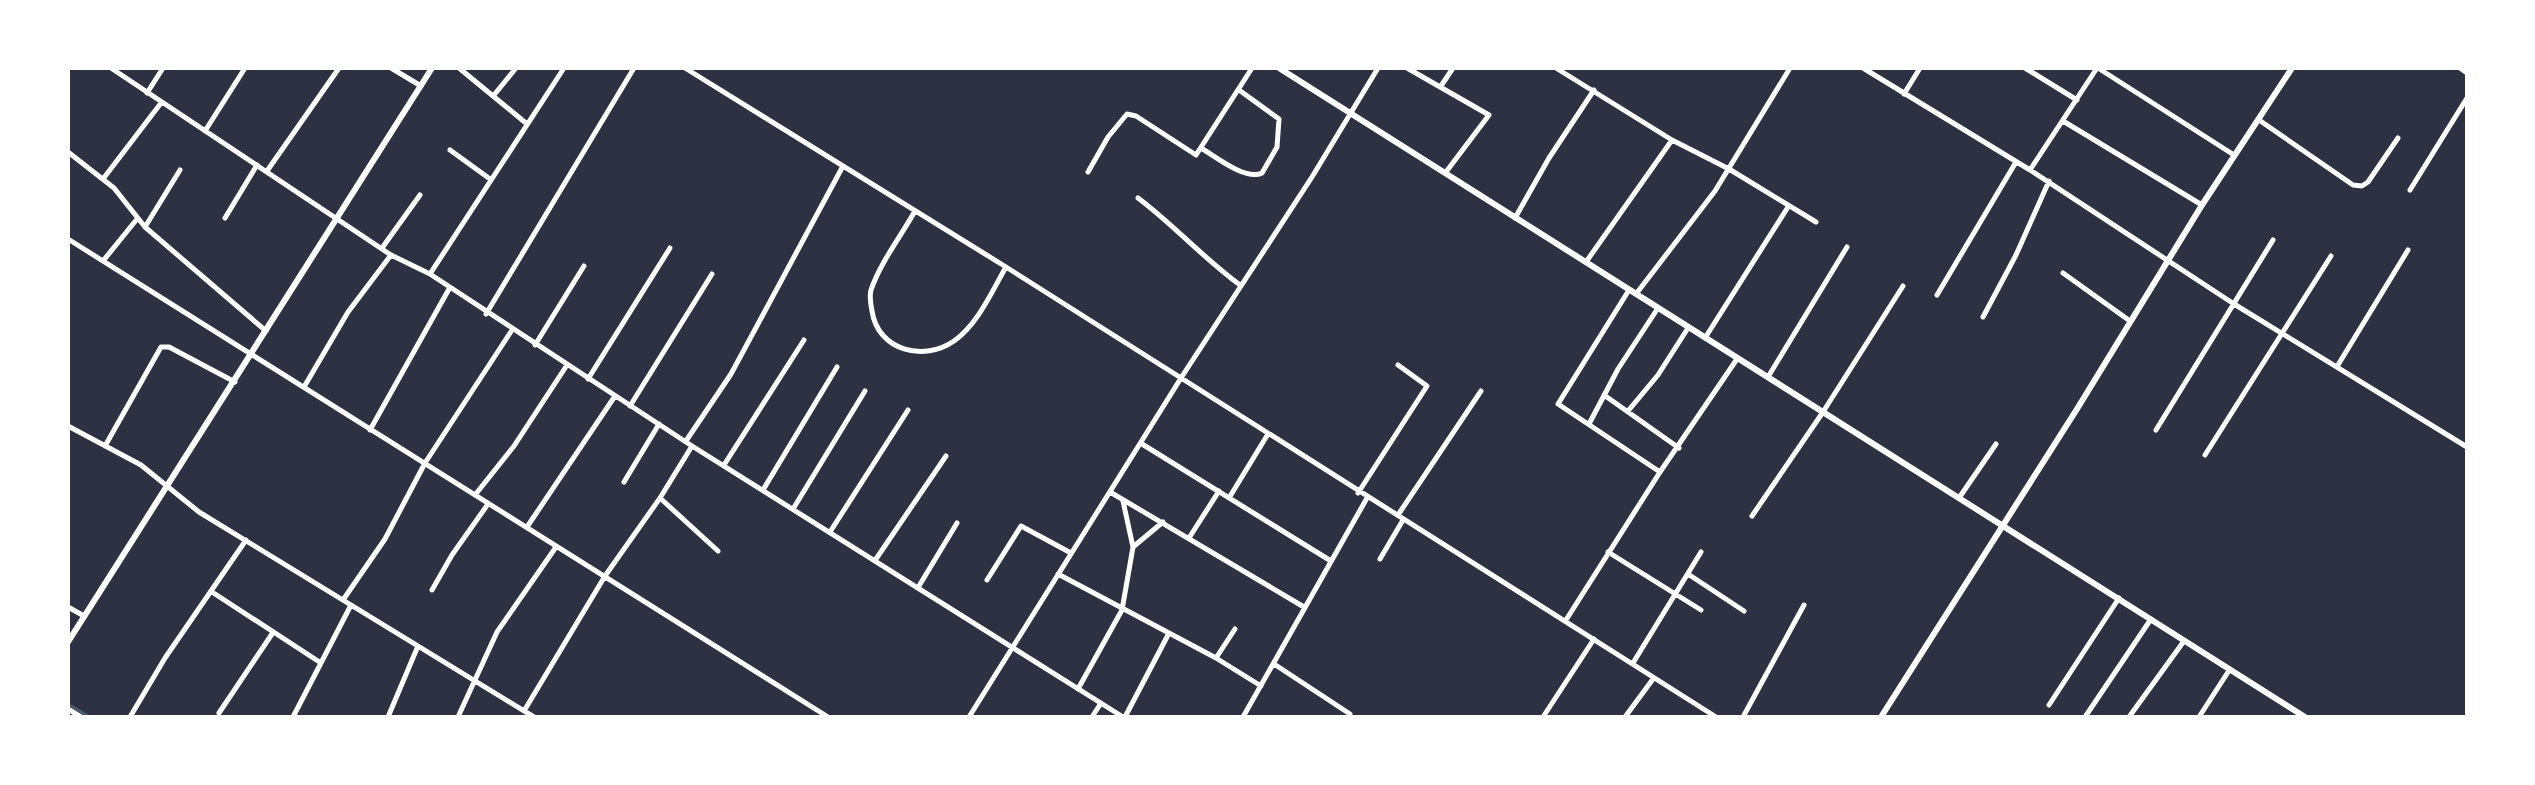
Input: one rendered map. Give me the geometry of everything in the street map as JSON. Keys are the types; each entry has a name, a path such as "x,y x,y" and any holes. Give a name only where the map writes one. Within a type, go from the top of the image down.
{"street":[{"path":"111,68 391,255 430,274 486,314 692,446 1124,717 1168,635"},
{"path":"147,93 163,68"},
{"path":"205,131 245,68"},
{"path":"267,170 339,68"},
{"path":"391,68 421,86"},
{"path":"68,642 252,356 432,68"},
{"path":"459,68 494,94 527,124"},
{"path":"494,94 516,68"},
{"path":"430,274 564,68"},
{"path":"486,314 634,68"},
{"path":"685,68 1006,267 1358,493 1566,620 1653,679 1716,717"},
{"path":"1088,172 1108,137 1127,114 1136,116 1192,155 1201,148 1252,68"},
{"path":"1279,68 2305,717"},
{"path":"969,717 1240,285 1312,177 1378,68"},
{"path":"1407,68 1489,116 1446,172"},
{"path":"1441,86 1453,68"},
{"path":"1556,68 1672,140 1729,169 1816,222"},
{"path":"1636,294 1729,169 1759,114 1790,68"},
{"path":"1864,68 2049,181 2234,304 2283,331 2467,447"},
{"path":"1904,94 1920,68"},
{"path":"2025,68 2077,100"},
{"path":"2031,170 2098,68 2234,155"},
{"path":"1881,717 2202,205 2292,68"},
{"path":"2460,68 2467,73"},
{"path":"1201,148 1238,170 1254,176 1262,173 1277,148 1279,119 1239,90"},
{"path":"1515,218 1549,158 1594,90"},
{"path":"2410,190 2467,98"},
{"path":"103,179 161,103"},
{"path":"2259,120 2353,185 2362,186 2368,182 2398,138"},
{"path":"2063,121 2202,205"},
{"path":"1586,262 1626,201 1672,140"},
{"path":"450,150 490,179"},
{"path":"68,152 114,188 145,227 266,331"},
{"path":"1937,295 2016,162"},
{"path":"225,218 257,165"},
{"path":"686,440 731,374 843,166"},
{"path":"145,227 180,170"},
{"path":"1983,317 2016,255 2049,181"},
{"path":"382,248 419,195"},
{"path":"1138,198 1170,222 1206,260 1240,285"},
{"path":"1705,338 1788,207"},
{"path":"915,211 870,291 873,318 881,335 899,348 918,354 940,349 957,340 982,307 1006,267"},
{"path":"103,261 137,219"},
{"path":"2156,430 2273,240"},
{"path":"69,242 828,717"},
{"path":"1768,377 1847,247"},
{"path":"588,379 670,248"},
{"path":"2338,365 2408,250"},
{"path":"304,387 348,312 391,255"},
{"path":"2205,455 2331,256"},
{"path":"535,345 584,266"},
{"path":"2063,273 2130,321"},
{"path":"630,406 712,274"},
{"path":"1752,516 1823,412 1903,286"},
{"path":"370,430 449,289"},
{"path":"1629,290 1559,401 1660,472"},
{"path":"1589,424 1657,308"},
{"path":"1628,411 1658,376 1688,328"},
{"path":"343,600 384,539 425,463 512,330"},
{"path":"724,465 804,340"},
{"path":"105,446 161,347 169,347 235,382"},
{"path":"1566,620 1660,472 1679,448 1737,359"},
{"path":"475,495 514,446 566,365"},
{"path":"1358,493 1427,386 1398,365"},
{"path":"763,490 837,367"},
{"path":"793,509 865,391"},
{"path":"1380,559 1401,517 1481,391"},
{"path":"1604,395 1679,448"},
{"path":"527,527 615,396"},
{"path":"830,533 908,410"},
{"path":"624,482 659,424"},
{"path":"68,426 151,472 199,512 534,717"},
{"path":"1229,498 1268,434"},
{"path":"1142,443 1331,561"},
{"path":"1959,498 1996,444"},
{"path":"524,711 604,576 660,498 692,446"},
{"path":"876,559 946,456"},
{"path":"1189,538 1219,491"},
{"path":"1110,492 1304,607"},
{"path":"660,498 718,551"},
{"path":"1243,717 1367,498"},
{"path":"1078,689 1122,610 1133,547 1123,501"},
{"path":"432,590 452,555 488,504"},
{"path":"1133,547 1163,522"},
{"path":"919,586 957,523"},
{"path":"987,580 1021,526 1071,553"},
{"path":"130,717 165,658 246,540"},
{"path":"458,717 474,679 514,605 556,547"},
{"path":"1608,552 1701,610"},
{"path":"1633,663 1701,552"},
{"path":"1058,574 1168,635 1216,658 1261,686"},
{"path":"1688,574 1744,611"},
{"path":"212,592 272,634 321,663"},
{"path":"2049,705 2119,598"},
{"path":"293,717 351,605"},
{"path":"1743,717 1804,605"},
{"path":"68,607 84,616"},
{"path":"2085,717 2151,619"},
{"path":"1216,658 1235,629"},
{"path":"219,713 272,634"},
{"path":"1543,717 1594,639"},
{"path":"2129,717 2184,641"},
{"path":"388,717 418,646"},
{"path":"1273,664 1350,714"},
{"path":"2199,717 2230,669"},
{"path":"1625,717 1653,679"},
{"path":"1092,717 1101,703"},
{"path":"68,709 81,717"}],"waterway":[{"path":"68,704 90,717"}]}
